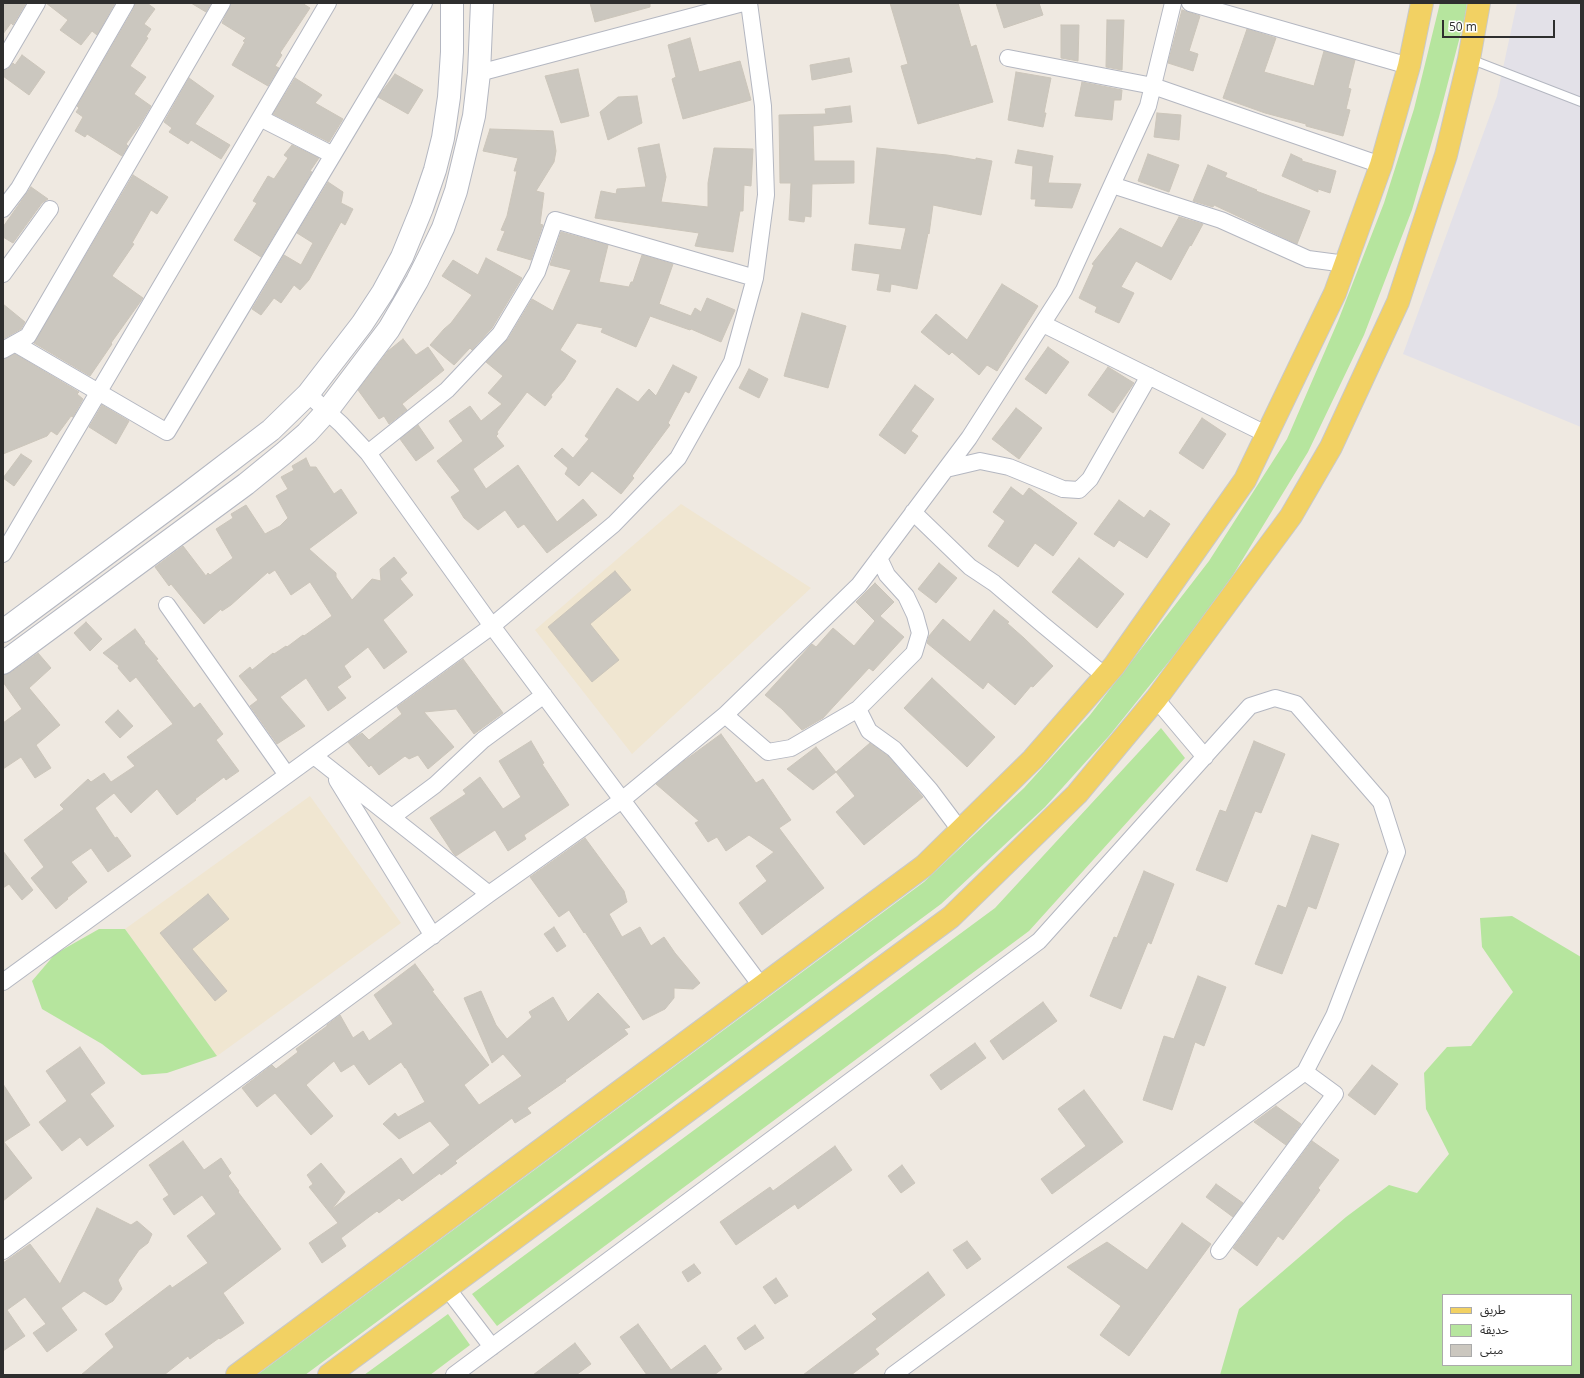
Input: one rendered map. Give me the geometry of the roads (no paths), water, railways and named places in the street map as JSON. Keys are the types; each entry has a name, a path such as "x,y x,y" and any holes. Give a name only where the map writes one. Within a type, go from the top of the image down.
{"main road":[{"path":"238,1375 924,866 1033,759 1114,666 1245,480 1268,435 1335,293 1381,165 1409,66 1422,3"},
{"path":"329,1375 951,917 1077,794 1156,699 1291,516 1331,447 1398,302 1446,155 1469,59 1478,3"}],"street":[{"path":"3,61 37,3"},
{"path":"3,209 19,188 126,3"},
{"path":"9,347 28,336 222,3"},
{"path":"3,554 328,3"},
{"path":"9,347 99,392 167,432 424,3"},
{"path":"3,631 270,430 308,394 362,324 383,292 402,257 422,208 435,170 443,138 446,118 452,52 452,3"},
{"path":"3,663 246,484 290,448 327,411 389,329 417,281 443,228 458,184 474,116 479,73 482,3"},
{"path":"479,73 743,3"},
{"path":"3,982 492,626 614,524 678,458 732,362 755,278 766,195 762,106 749,3"},
{"path":"3,1251 489,894 622,800 725,715 859,585 969,438 1064,290 1148,106 1173,3"},
{"path":"1190,3 1409,66"},
{"path":"1008,58 1153,86 1381,165"},
{"path":"260,118 333,155"},
{"path":"1112,185 1221,220 1308,259 1346,264"},
{"path":"3,274 50,209"},
{"path":"368,453 447,390 500,334 537,272 555,220 755,278"},
{"path":"1043,324 1268,435"},
{"path":"946,469 980,461 1009,467 1063,489 1079,490 1090,479 1149,376"},
{"path":"308,394 355,438 368,453 492,626 762,987"},
{"path":"914,512 970,567 994,583 1105,676"},
{"path":"725,715 768,752 791,748 858,709 914,653 920,632 915,615 906,596 887,575 879,558"},
{"path":"75,577 91,598"},
{"path":"167,605 287,775"},
{"path":"392,817 435,784 483,740 544,695"},
{"path":"454,1375 1039,941 1250,706 1275,698 1296,704 1381,802 1397,852 1334,1016 1305,1072 893,1375"},
{"path":"1156,699 1205,757"},
{"path":"858,709 869,731 894,749 930,790 960,830"},
{"path":"314,756 489,894"},
{"path":"331,770 433,936"},
{"path":"1219,1251 1334,1094 1305,1072"},
{"path":"447,1288 492,1347"}],"lane":[{"path":"1469,59 1581,102"}]}
